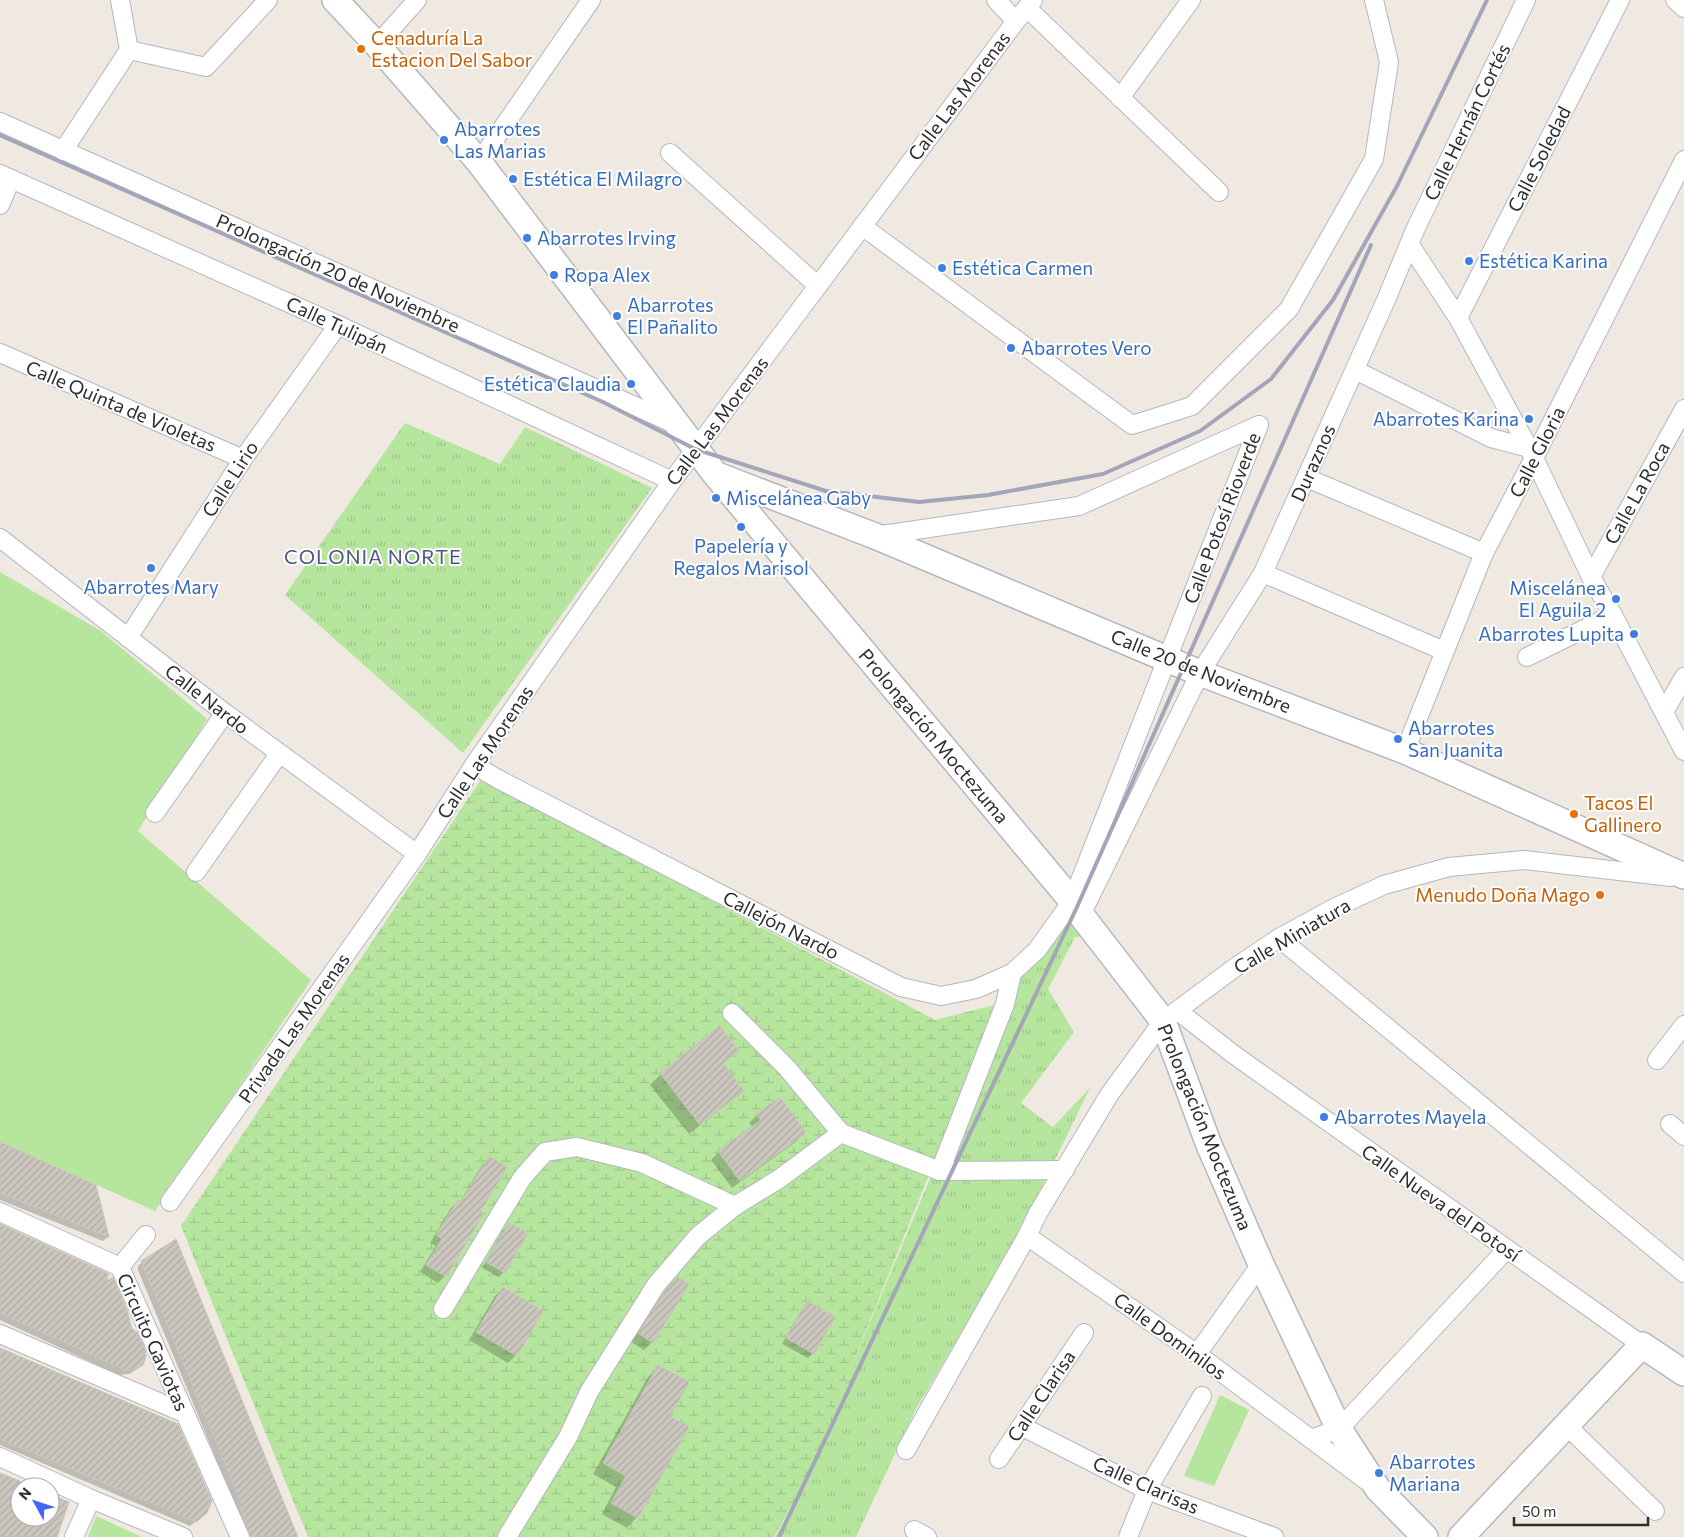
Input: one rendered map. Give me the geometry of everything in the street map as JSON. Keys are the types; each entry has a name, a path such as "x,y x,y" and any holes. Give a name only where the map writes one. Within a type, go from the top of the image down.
{"main road":[{"name":"Prolongación Moctezuma","path":"335,0 377,45 478,162 715,474 1076,908 1170,1016 1208,1145 1261,1264 1339,1429 1378,1489 1425,1537"},
{"name":"Calle 20 de Noviembre","path":"715,474 875,536 1200,673 1405,751 1684,877"},
{"name":"Calle Nueva del Potosí","path":"1642,1345 1684,1373"},
{"path":"1461,1537 1642,1345"}],"street":[{"path":"63,151 129,50 120,0"},
{"path":"129,50 206,67 268,0"},
{"path":"377,45 417,0"},
{"path":"478,162 591,0"},
{"path":"996,0 1025,10 1219,192"},
{"path":"1120,98 1191,0"},
{"path":"862,226 1132,425 1192,406 1289,309 1374,159 1389,62 1374,0"},
{"name":"Calle Hernán Cortés","path":"1410,244 1526,0"},
{"name":"Calle Soledad","path":"1458,318 1620,0"},
{"path":"1675,0 1684,8"},
{"name":"Calle Las Morenas","path":"418,854 474,765 672,481 1025,10"},
{"name":"Prolongación 20 de Noviembre","path":"0,122 676,424"},
{"path":"670,153 818,286"},
{"name":"Calle Gloria","path":"1405,751 1484,553 1532,453 1684,160"},
{"path":"0,205 5,177"},
{"name":"Calle Tulipán","path":"5,177 338,325 672,481"},
{"path":"1410,244 1458,318 1532,453 1591,577 1684,751"},
{"name":"Duraznos","path":"1200,673 1264,573 1410,244"},
{"name":"Calle Lirio","path":"128,638 242,459 338,325"},
{"name":"Calle Quinta de Violetas","path":"0,353 242,459"},
{"path":"1355,370 1492,438 1532,453"},
{"name":"Calle La Roca","path":"1591,577 1684,409"},
{"name":"Calle Potosí Rioverde","path":"875,536 1079,506 1259,426 1166,659 1076,908"},
{"path":"1307,478 1484,553"},
{"name":"Calle Nardo","path":"0,538 224,713 418,854"},
{"path":"1264,573 1444,651"},
{"path":"1527,656 1613,616"},
{"path":"1076,908 1200,673"},
{"path":"1664,712 1684,677"},
{"path":"155,813 224,713"},
{"path":"196,872 279,754"},
{"name":"Callejón Nardo","path":"474,765 901,987 942,996 976,989 1012,973 1037,950 1076,908"},
{"name":"Privada Las Morenas","path":"170,1202 418,854"},
{"name":"Calle Miniatura","path":"906,1450 1028,1236 1038,1214 1109,1095 1170,1016 1237,966 1280,938 1334,908 1384,885 1450,867 1524,860 1684,877"},
{"path":"1280,938 1684,1273"},
{"path":"940,1171 1005,1004 1012,973"},
{"path":"732,1013 787,1068 841,1133 940,1171 1065,1170"},
{"name":"Calle Nueva del Potosí","path":"1170,1016 1233,1054 1642,1345"},
{"path":"1657,1060 1684,1025"},
{"path":"1670,1124 1684,1136"},
{"path":"507,1537 568,1437 589,1392 656,1285 698,1236 735,1206 778,1179 841,1133"},
{"path":"443,1309 522,1178 545,1152 577,1147 642,1163 735,1206"},
{"name":"Circuito Gaviotas","path":"0,1212 120,1267 240,1537"},
{"path":"120,1267 146,1235"},
{"name":"Calle Dominilos","path":"1028,1236 1197,1354 1378,1489"},
{"path":"1311,1440 1339,1429 1507,1249"},
{"path":"1197,1354 1261,1264"},
{"name":"Calle Clarisa","path":"998,1459 1084,1333"},
{"path":"0,1334 184,1413"},
{"path":"1128,1537 1147,1490 1202,1396"},
{"name":"Calle Clarisas","path":"1021,1426 1147,1490 1274,1537"},
{"path":"1566,1426 1655,1511"},
{"path":"0,1457 91,1499 183,1537"},
{"path":"74,1537 91,1499"}],"green space":[{"path":"405,423 500,464 525,427 652,488 463,753 285,595"},
{"path":"0,572 101,631 207,719 138,831 311,980 155,1211 0,1142"},
{"path":"482,778 935,1020 998,1004 804,1484 774,1537 308,1537 181,1226"},
{"path":"1069,910 1085,924 1079,937 1075,937 1048,989 1074,1032 1021,1103 1053,1127 1090,1088 1017,1238 916,1409 856,1537 775,1537 796,1500 936,1164 994,1013"},
{"path":"1220,1395 1249,1410 1214,1486 1184,1476"},
{"path":"96,1516 142,1537 88,1537"}],"building":[{"path":"720,1026 739,1051 723,1063 744,1091 700,1125 660,1073"},
{"path":"780,1097 806,1133 740,1181 718,1151 761,1120 756,1114"},
{"path":"0,1142 96,1185 109,1237 0,1193"},
{"path":"489,1156 507,1167 480,1213 483,1215 446,1277 426,1265 442,1239 436,1235 458,1200 461,1202"},
{"path":"509,1223 528,1233 505,1273 486,1262"},
{"path":"0,1224 109,1274 106,1281 113,1277 127,1310 132,1329 137,1332 145,1349 146,1357 143,1365 135,1370 125,1370 0,1313"},
{"path":"176,1239 298,1537 250,1537 240,1508 243,1507 141,1261"},
{"path":"677,1277 689,1284 653,1343 638,1333 665,1291"},
{"path":"503,1287 543,1311 517,1356 476,1332"},
{"path":"807,1301 835,1317 814,1354 786,1338"},
{"path":"0,1348 178,1424 212,1501 207,1513 196,1522 0,1439"},
{"path":"658,1365 689,1382 670,1416 689,1427 638,1518 611,1503 626,1476 603,1463"},
{"path":"0,1473 10,1477 10,1527 60,1527 60,1498 69,1502 57,1537 0,1537"}],"railway":[{"path":"0,135 603,402 695,449 826,491 919,502 988,495 1103,474 1200,431 1271,379 1333,300 1397,186 1487,0"},
{"path":"779,1537 1077,907 1371,245"}],"place":[{"name":"Cenaduría La Estacion Del Sabor","path":"361,49"},
{"name":"Abarrotes Las Marias","path":"444,140"},
{"name":"Estética El Milagro","path":"513,179"},
{"name":"Abarrotes Irving","path":"527,238"},
{"name":"Estética Karina","path":"1469,261"},
{"name":"Estética Carmen","path":"942,268"},
{"name":"Ropa Alex","path":"554,275"},
{"name":"Abarrotes El Pañalito","path":"617,316"},
{"name":"Abarrotes Vero","path":"1011,348"},
{"name":"Estética Claudia","path":"631,384"},
{"name":"Abarrotes Karina","path":"1529,419"},
{"name":"Miscelánea Gaby","path":"716,498"},
{"name":"Papelería y Regalos Marisol","path":"741,527"},
{"name":"Abarrotes Mary","path":"151,568"},
{"name":"Miscelánea El Aguila 2","path":"1616,599"},
{"name":"Abarrotes Lupita","path":"1634,634"},
{"name":"Abarrotes San Juanita","path":"1398,739"},
{"name":"Tacos El Gallinero","path":"1574,814"},
{"name":"Menudo Doña Mago","path":"1600,895"},
{"name":"Abarrotes Mayela","path":"1324,1117"},
{"name":"Abarrotes Mariana","path":"1379,1473"}],"district":[{"name":"COLONIA NORTE","path":"373,557"}]}
